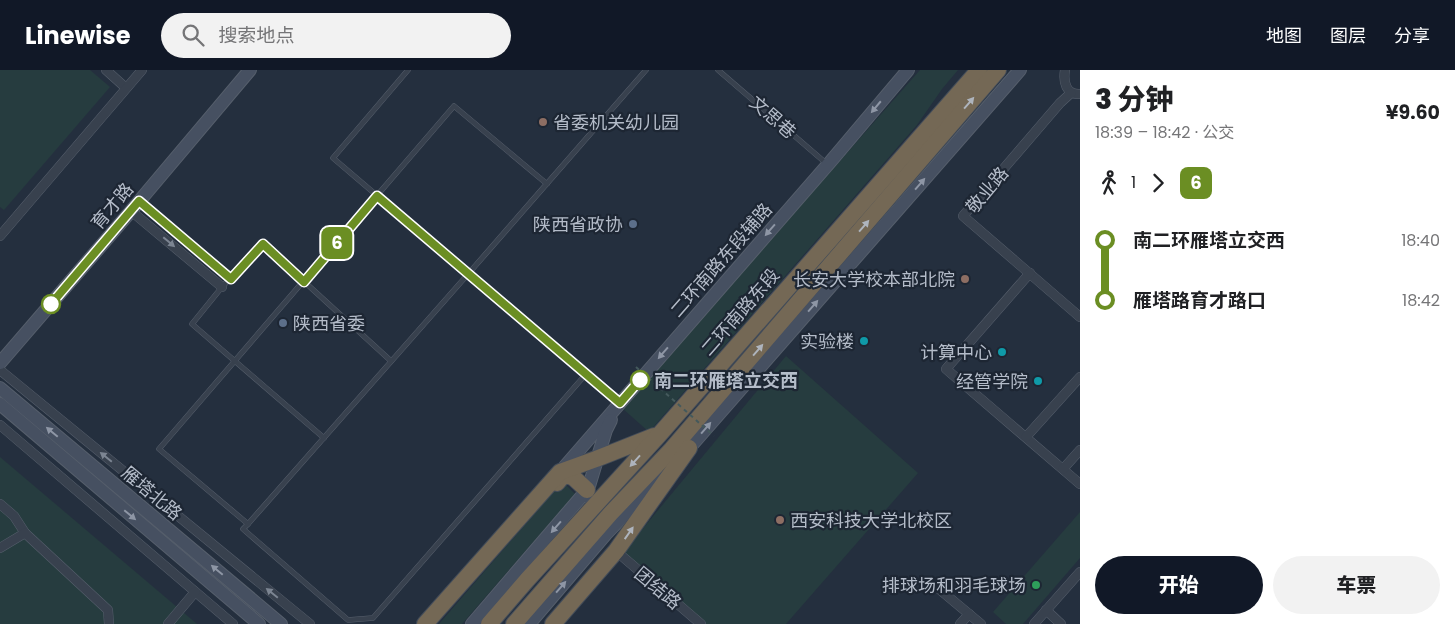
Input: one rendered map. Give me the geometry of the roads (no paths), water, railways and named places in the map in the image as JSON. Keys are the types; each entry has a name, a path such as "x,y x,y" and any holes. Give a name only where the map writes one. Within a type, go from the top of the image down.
{"highway":[{"path":"930,127 960,79 968,70"},
{"name":"二环南路东段","path":"489,624 659,435 979,70"},
{"path":"514,624 611,514 671,450 998,70"},
{"path":"425,624 560,472 659,435"},
{"path":"553,624 616,551 689,448"},
{"path":"434,624 561,478 568,475 572,476 587,490"}],"main road":[{"name":"育才路","path":"0,363 250,70"},
{"name":"二环南路东段辅路","path":"560,472 908,70"},
{"path":"529,624 606,534 689,448 1020,70"},
{"name":"雁塔北路","path":"0,388 281,624"},
{"path":"582,521 587,490 596,459 606,430 620,403"},
{"name":"雁塔北路","path":"0,404 259,624"},
{"path":"472,624 587,490"},
{"path":"236,605 246,624"}],"street":[{"path":"106,70 126,88"},
{"path":"0,236 142,70"},
{"name":"敬业路","path":"1065,70 1066,88 1075,93 1060,103 963,216 1080,317"},
{"path":"135,206 231,279"},
{"path":"135,206 222,287"},
{"path":"1030,274 946,369 1080,484"},
{"path":"0,370 310,624"},
{"path":"1026,437 1080,377"},
{"path":"0,426 234,624"},
{"path":"1063,469 1080,450"},
{"path":"0,504 14,516 25,533 108,610 109,624"},
{"path":"0,548 25,533"},
{"name":"团结路","path":"616,551 701,624"},
{"path":"1034,624 1080,572"},
{"path":"939,589 981,624"},
{"path":"168,624 195,592"},
{"path":"1046,610 1061,624"},
{"path":"960,624 969,614"}],"lane":[{"path":"408,70 333,158 620,403"},
{"path":"586,374 373,618 348,620 243,529 469,274 646,70"},
{"name":"文思巷","path":"718,70 827,165"},
{"path":"248,524 159,449 454,106 547,184"},
{"path":"324,438 236,360 192,324 222,287 263,244 391,361"}],"place":[{"name":"省委机关幼儿园","path":"543,122"},
{"name":"陕西省政协","path":"633,224"},
{"name":"长安大学校本部北院","path":"965,279"},
{"name":"陕西省委","path":"283,323"},
{"name":"实验楼","path":"864,341"},
{"name":"计算中心","path":"1002,352"},
{"name":"南二环雁塔立交西","path":"640,380"},
{"name":"经管学院","path":"1038,381"},
{"name":"西安科技大学北校区","path":"780,520"},
{"name":"排球场和羽毛球场","path":"1036,585"}]}
